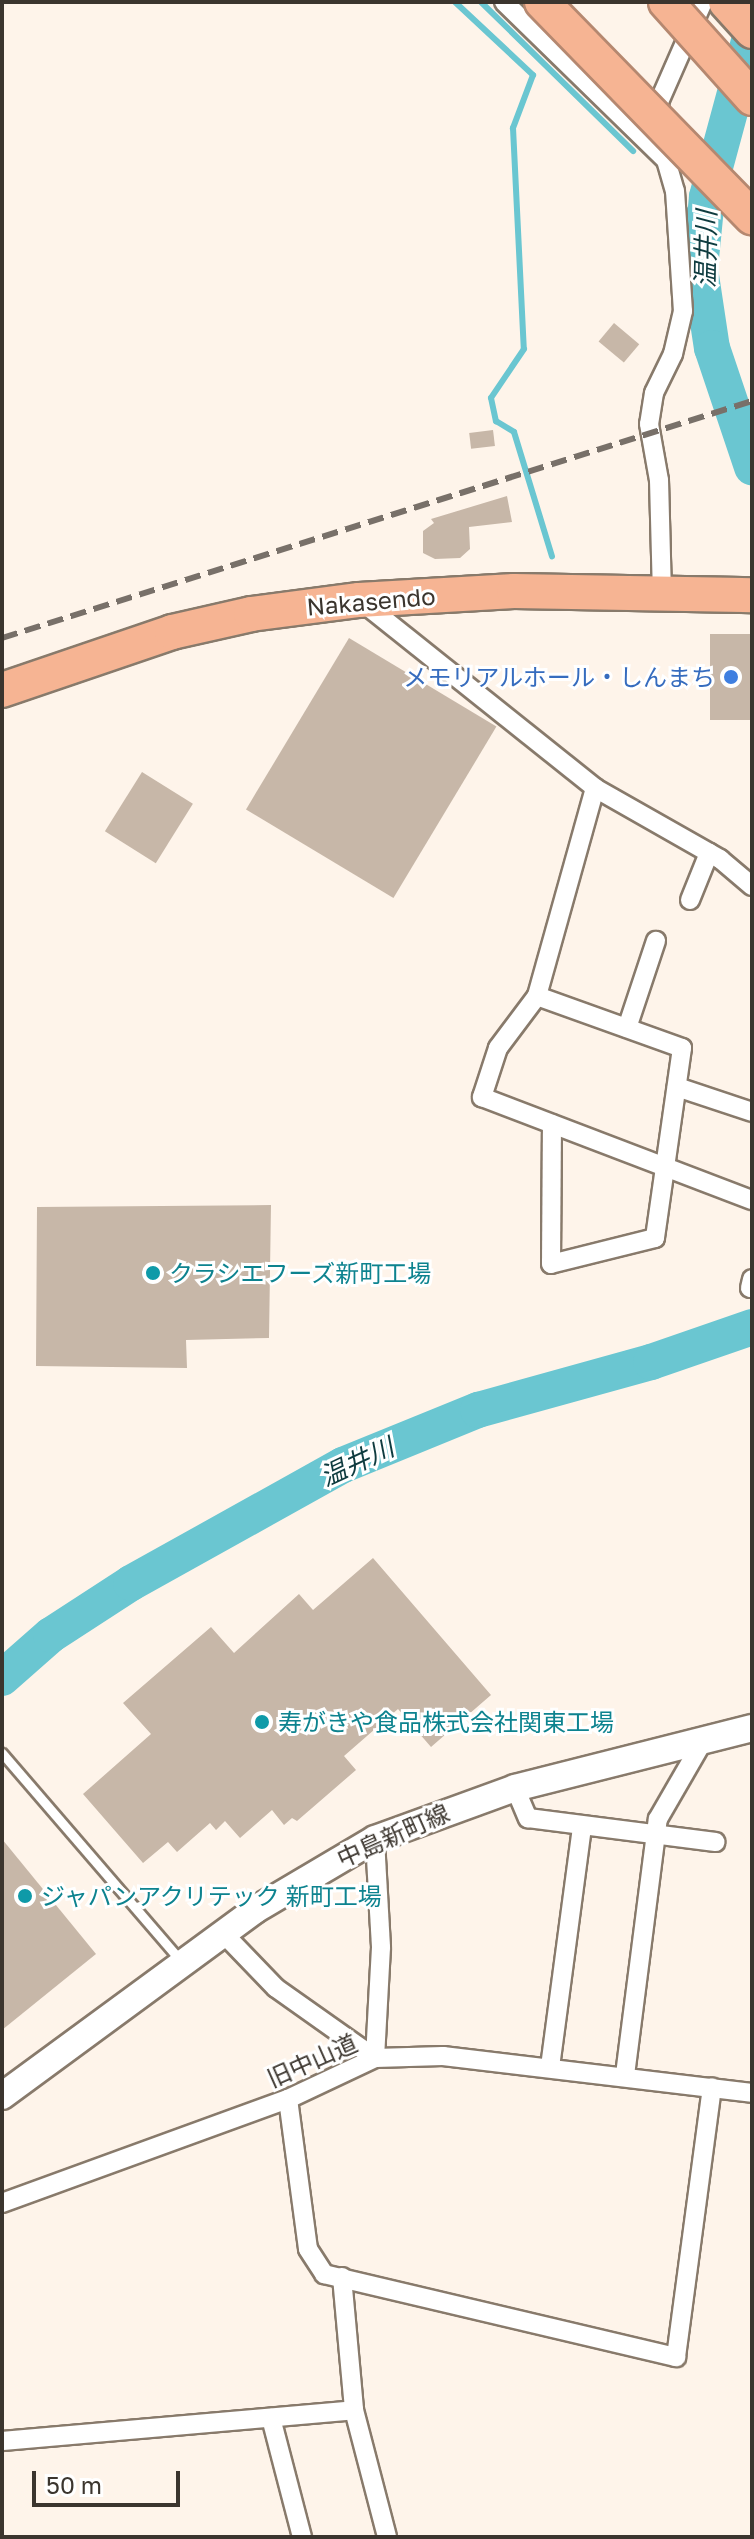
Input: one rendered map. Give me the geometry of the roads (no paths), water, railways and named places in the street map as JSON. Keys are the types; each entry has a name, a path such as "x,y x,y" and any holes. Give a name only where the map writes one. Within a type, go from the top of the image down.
{"highway":[{"path":"542,2 752,217"},
{"path":"666,2 752,98"},
{"path":"726,2 752,31"},
{"name":"Nakasendo","path":"2,690 172,632 251,614 359,600 514,591 752,595"}],"main road":[{"name":"中島新町線","path":"2,2096 223,1933 289,1888 375,1839 515,1788 752,1728"}],"street":[{"path":"504,2 666,160"},
{"path":"662,592 659,480 649,424 654,393 673,354 683,311 675,191 666,160 659,102 703,2"},
{"path":"359,600 595,788 709,853 752,886"},
{"path":"595,788 537,996 498,1048 482,1097 752,1200"},
{"path":"690,900 709,853"},
{"path":"627,1028 656,941"},
{"path":"537,996 682,1048 655,1238 551,1264 552,1124"},
{"path":"677,1087 752,1112"},
{"path":"625,2075 658,1819 703,1741"},
{"path":"515,1788 528,1818 715,1842"},
{"path":"550,2067 582,1827"},
{"path":"375,1839 381,1947 375,2058"},
{"path":"223,1933 276,1988 375,2058"},
{"name":"旧中山道","path":"2,2203 288,2099 375,2058 443,2056 625,2075 752,2093"},
{"path":"288,2099 308,2249 324,2274 676,2357 697,2225 712,2087"},
{"path":"342,2277 354,2410 387,2537"},
{"path":"2,2441 354,2410"},
{"path":"271,2418 302,2537"}],"lane":[{"path":"2,1753 182,1962"}],"waterway":[{"path":"455,2 533,75 513,128 524,349 491,398 496,421 514,432 552,556"},
{"path":"481,2 633,151"},
{"name":"温井川","path":"752,30 707,197 700,269 712,348 752,467"},
{"path":"689,210 704,225"},
{"name":"温井川","path":"2,1678 51,1635 131,1583 343,1465 478,1410 651,1362 752,1327"}],"railway":[{"path":"2,638 752,401"}],"place":[{"name":"メモリアルホール・しんまち","path":"731,677"},
{"name":"クラシエフーズ新町工場","path":"153,1273"},
{"name":"寿がきや食品株式会社関東工場","path":"262,1722"},
{"name":"ジャパンアクリテック 新町工場","path":"25,1896"}]}
